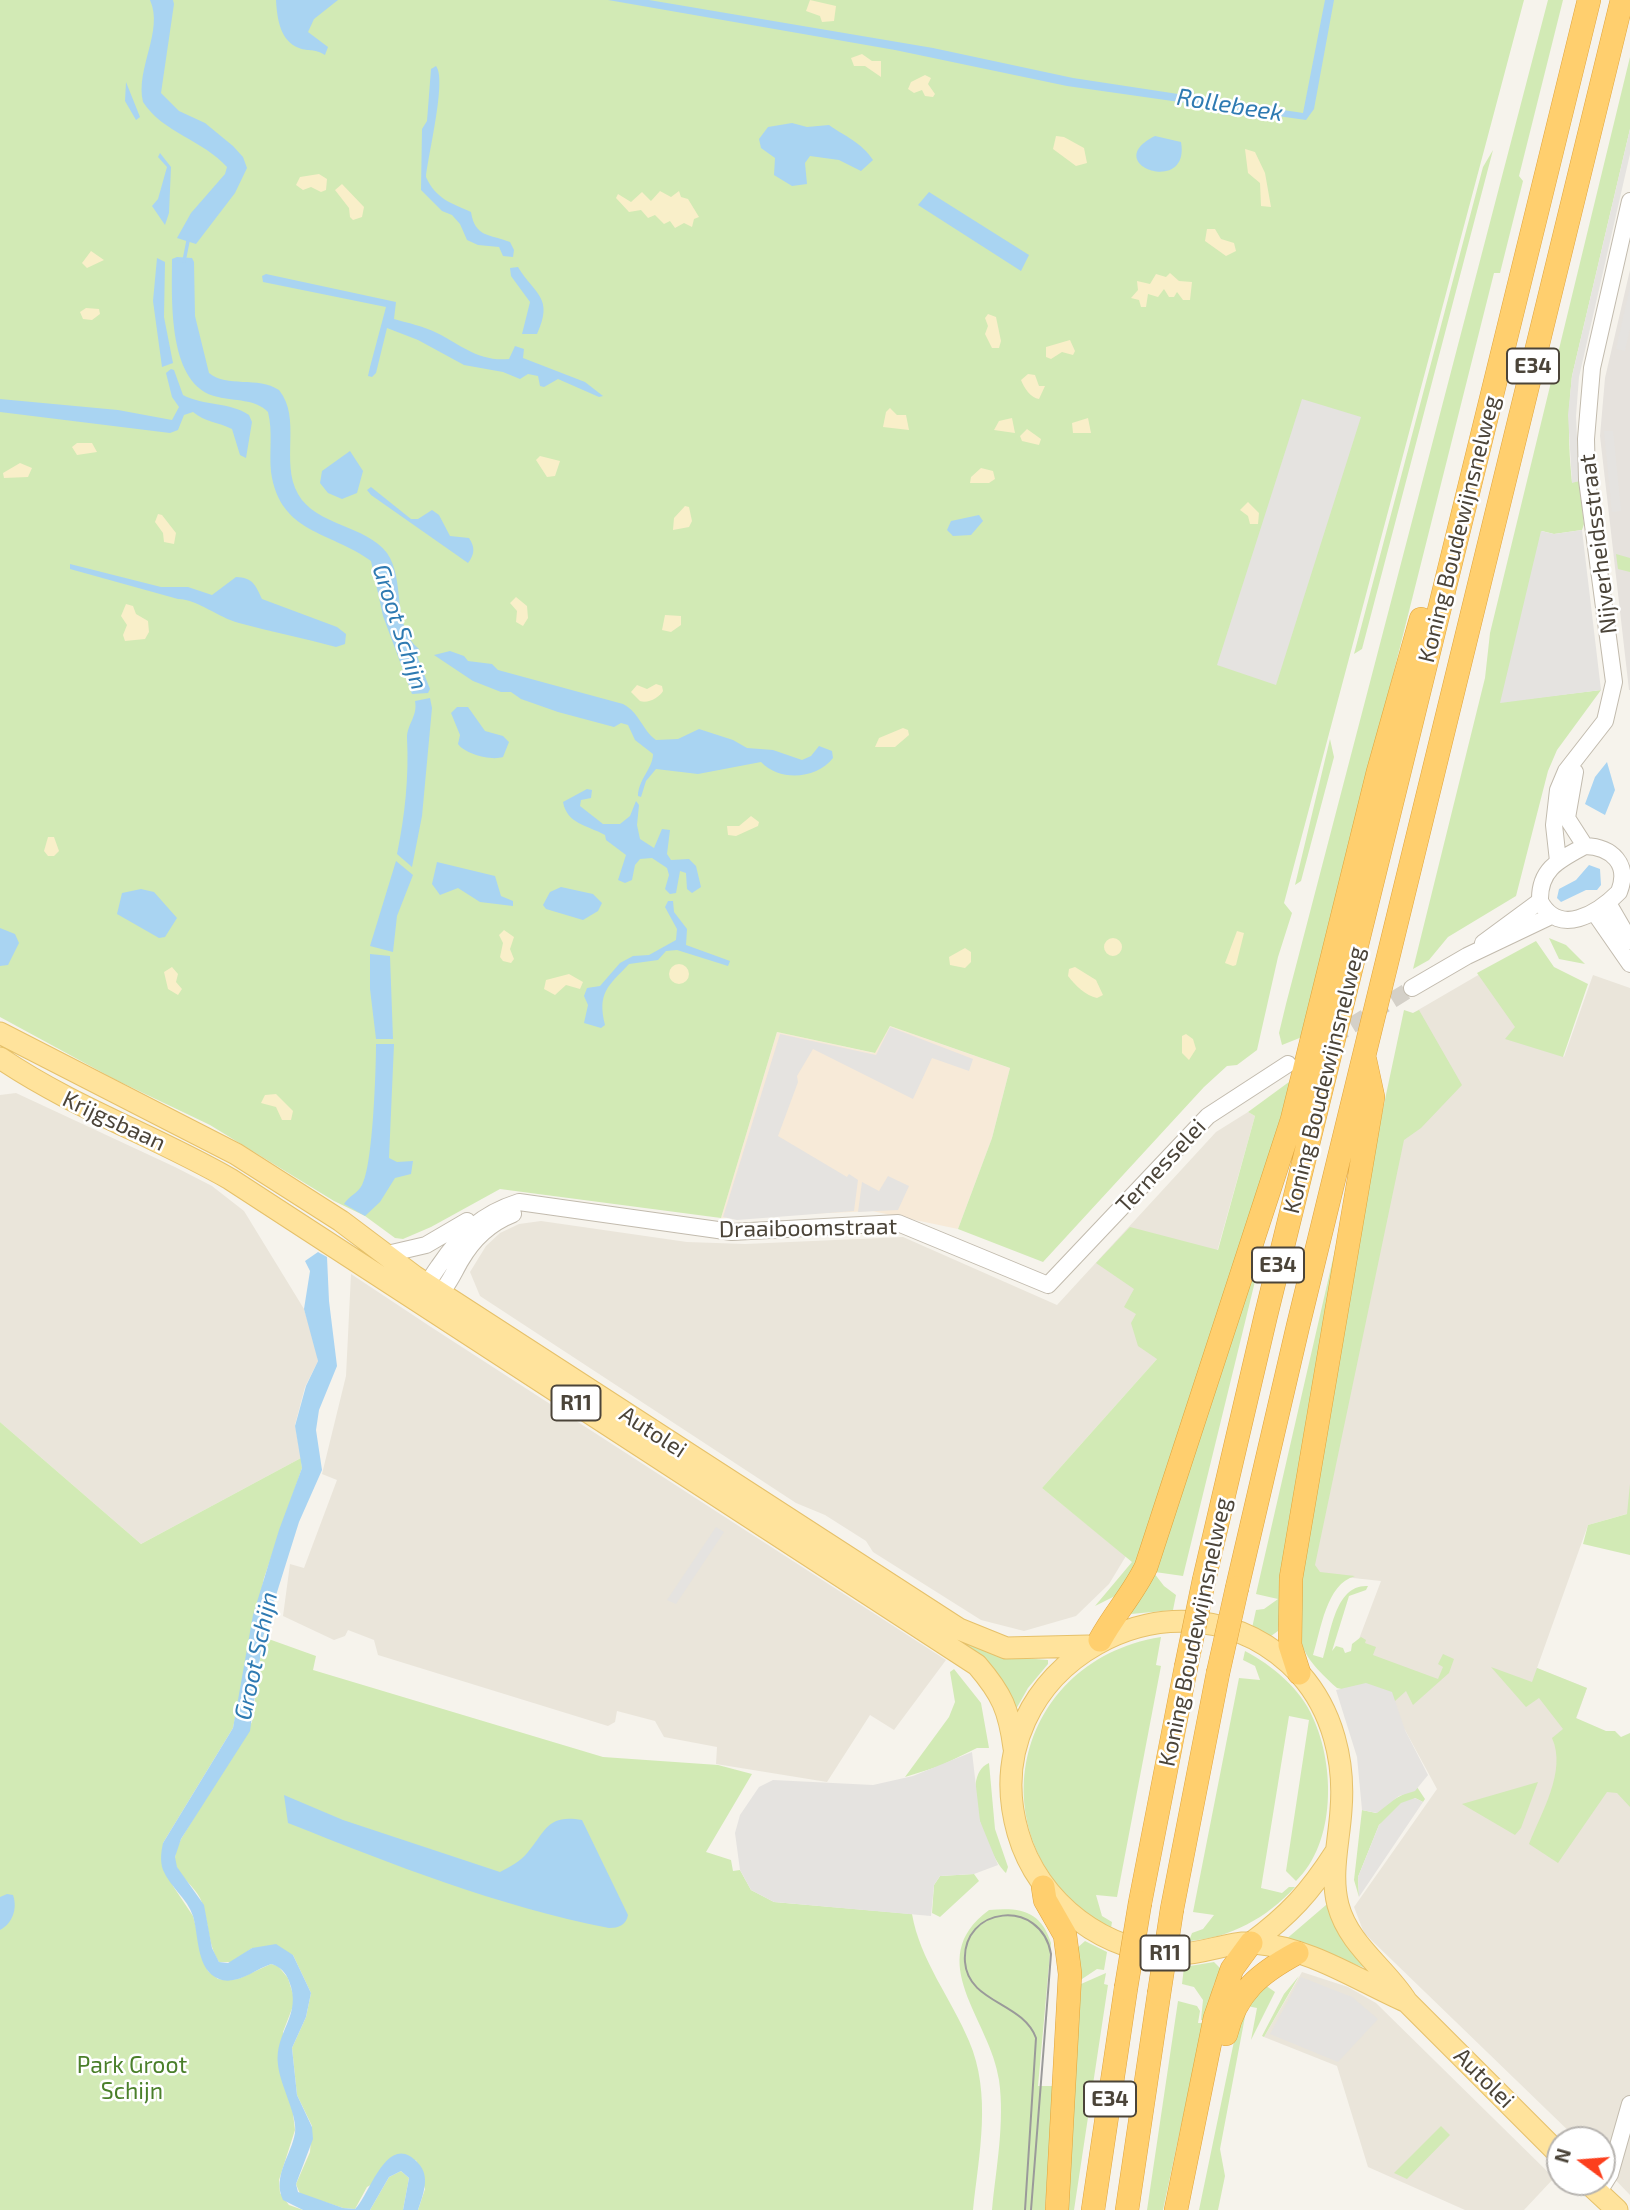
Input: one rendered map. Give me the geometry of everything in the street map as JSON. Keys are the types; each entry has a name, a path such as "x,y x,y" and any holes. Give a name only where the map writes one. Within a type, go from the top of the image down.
{"highway":[{"name":"Koning Boudewijnsnelweg","path":"1093,2210 1140,1903 1204,1580 1589,0"},
{"name":"Koning Boudewijnsnelweg","path":"1127,2210 1172,1909 1237,1588 1622,0"},
{"path":"1094,1643 1130,1599 1146,1567 1239,1287 1292,1120 1378,772 1426,603 1452,557"},
{"path":"1299,1673 1290,1645 1291,1577 1373,1097 1364,1057"},
{"path":"1043,1888 1045,1900 1065,1935 1070,1974 1057,2210"},
{"path":"1176,2210 1203,2072 1226,1983 1251,1942"},
{"path":"1203,2072 1222,2050 1231,2013 1241,1995 1261,1974 1297,1953"}],"main road":[{"name":"Krijgsbaan","path":"0,1033 203,1136"},
{"name":"Krijgsbaan","path":"0,1058 88,1111 194,1158 230,1179"},
{"name":"Autolei","path":"203,1136 341,1221 431,1294 977,1665 996,1686 1005,1704 1014,1750"},
{"name":"Autolei","path":"230,1179 431,1294 959,1629 1006,1648 1094,1643"},
{"name":"Autolei","path":"1407,2002 1348,1971 1297,1953 1251,1942 1193,1953 1141,1950 1092,1930 1043,1888 1025,1854 1014,1820 1011,1778 1014,1750 1028,1714 1045,1687 1094,1643 1122,1631 1155,1623 1188,1622 1217,1626 1252,1639 1299,1673 1326,1713 1340,1764 1341,1810 1335,1886 1346,1926 1353,1938 1395,1983 1407,2002 1546,2141"},
{"name":"Autolei","path":"1251,1942 1291,1912 1311,1889 1337,1850"},
{"path":"1602,2196 1616,2210"}],"street":[{"name":"Nijverheidsstraat","path":"1558,860 1554,832 1555,806 1562,779 1605,721 1614,682 1587,480 1586,439 1591,368 1630,201"},
{"name":"Nijverheidsstraat","path":"1580,757 1570,790 1567,818 1585,846"},
{"path":"1585,846 1604,849 1615,855 1627,869 1619,892 1601,908 1568,921 1551,916 1540,901 1542,880 1558,860 1585,846"},
{"path":"1615,855 1630,846"},
{"path":"1467,956 1540,901"},
{"path":"1601,908 1630,941"},
{"path":"1601,908 1630,964"},
{"path":"1412,988 1467,956 1551,916"},
{"name":"Ternesselei","path":"1048,1286 1208,1116 1289,1063"},
{"name":"Draaiboomstraat","path":"431,1294 459,1237 476,1221 519,1202 732,1233 898,1223 1048,1286"},
{"name":"Draaiboomstraat","path":"431,1294 487,1228 512,1214 557,1207"},
{"name":"Draaiboomstraat","path":"383,1255 418,1248 468,1220 476,1221"},
{"path":"1616,2151 1630,2104"},
{"path":"1616,2137 1620,2133"}],"shaded area":[{"path":"1630,129 1630,154 1579,377 1576,416 1579,481 1572,483 1568,415 1572,376"},
{"path":"1630,270 1629,690 1600,436 1605,378"},
{"path":"1630,287 1630,328 1625,351 1616,349"},
{"path":"1302,399 1361,417 1276,685 1217,665"},
{"path":"1604,431 1613,431 1621,511 1612,512"},
{"path":"1582,530 1601,690 1500,703 1541,531 1554,534"},
{"path":"1480,974 1524,1028 1564,1057 1593,975 1630,988 1630,1513 1588,1525 1537,1668 1587,1688 1576,1719 1630,1773 1630,2195 1616,2180 1616,2126 1564,2126 1364,1933 1354,1907 1437,1789 1405,1730 1348,1668 1381,1581 1316,1574 1312,1568 1413,1013"},
{"path":"890,1026 1010,1068 992,1138 958,1229 872,1211 721,1218 777,1032 874,1053"},
{"path":"890,1027 973,1059 969,1071 932,1058 913,1099 813,1049 797,1076 798,1082 778,1136 847,1177 849,1174 858,1180 854,1211 737,1220 723,1217 780,1034 876,1055"},
{"path":"16,1093 212,1186 244,1211 304,1309 316,1347 318,1361 305,1387 295,1425 301,1458 141,1544 0,1422 0,1095"},
{"path":"1248,1112 1255,1116 1206,1291 1157,1359 1042,1488 1126,1556 1109,1584 1076,1616 1024,1631 981,1620 873,1552 866,1541 825,1515 796,1503 480,1296 470,1272 486,1246 500,1233 519,1224 541,1221 687,1242 745,1244 903,1237 1057,1305 1216,1132"},
{"path":"888,1176 909,1186 898,1210 858,1212 862,1182 879,1191"},
{"path":"351,1274 946,1660 894,1730 870,1715 827,1782 716,1764 717,1747 664,1737 655,1721 617,1711 615,1722 608,1726 378,1655 374,1640 348,1630 345,1636 334,1640 283,1616 290,1564 304,1568 337,1480 322,1474 346,1376"},
{"path":"716,1527 724,1532 676,1604 667,1600"},
{"path":"1366,1683 1392,1692 1405,1730 1428,1775 1415,1791 1399,1796 1377,1813 1362,1810 1357,1757 1336,1690"},
{"path":"972,1752 980,1821 998,1865 974,1874 940,1876 934,1885 931,1916 774,1902 751,1890 740,1870 735,1833 740,1815 759,1787 773,1780 873,1785 913,1776"},
{"path":"1415,1798 1423,1802 1359,1897 1358,1877 1379,1825 1401,1803"},
{"path":"1302,1972 1348,1987 1376,2003 1546,2170 1546,2187 1524,2210 1465,2210 1368,2167 1337,2066 1264,2037"},
{"path":"1301,1977 1352,1997 1378,2019 1338,2062 1270,2034"}],"green space":[{"path":"0,0 1524,0 1284,903 1292,913 1278,957 1257,1050 1237,1065 1227,1066 1204,1087 1043,1262 958,1229 992,1138 1010,1068 890,1026 875,1053 777,1032 721,1218 500,1189 431,1227 403,1239 395,1238 365,1216 334,1201 210,1125 116,1080 0,1017"},
{"path":"1548,0 1563,0 1519,176 1523,181 1500,273 1494,273 1302,1037 1282,1045 1279,1033 1286,1004"},
{"path":"1630,57 1630,129 1572,376 1569,429 1572,482 1579,481 1584,524 1582,530 1554,534 1542,531 1501,702 1601,690 1557,750 1548,771 1516,896 1448,937 1429,960 1413,969 1485,678 1490,633"},
{"path":"1493,150 1362,649 1354,654 1483,167"},
{"path":"1616,554 1630,558 1630,572 1618,569"},
{"path":"1330,739 1334,757 1301,881 1295,885"},
{"path":"1549,938 1566,945 1585,964 1559,959"},
{"path":"1536,941 1554,967 1588,984 1563,1057 1505,1039 1515,1027 1477,973"},
{"path":"1404,1010 1413,1013 1419,1010 1462,1085 1421,1128 1404,1140 1315,1565 1320,1572 1355,1576 1337,1588 1331,1598 1313,1655 1323,1658 1341,1601 1357,1587 1368,1586 1366,1590 1349,1596 1332,1651 1336,1646 1343,1648 1345,1653 1351,1651 1352,1644 1361,1637 1366,1640 1365,1643 1376,1647 1373,1655 1438,1679 1443,1667 1438,1664 1443,1654 1454,1659 1449,1673 1413,1705 1406,1691 1395,1701 1337,1688 1306,1654 1299,1620 1300,1585 1380,1123"},
{"path":"1293,1079 1140,1561 1117,1595 1095,1606 1132,1562 1042,1488 1157,1359 1138,1346 1131,1323 1136,1314 1124,1307 1134,1289 1096,1263 1130,1227 1218,1250 1255,1116 1248,1112"},
{"path":"1346,1202 1278,1631 1271,1636 1252,1628 1256,1610 1264,1609 1278,1599 1256,1594"},
{"path":"1269,1224 1183,1576 1155,1572"},
{"name":"Park Groot Schijn","path":"0,1422 141,1544 301,1458 302,1468 264,1578 233,1728 163,1843 173,1886 193,1916 208,1971 218,1979 238,1979 271,1964 278,1966 288,1978 295,2001 283,2032 295,2130 279,2180 280,2193 289,2205 303,2210 0,2210"},
{"path":"1630,1484 1630,1555 1583,1544 1588,1525 1627,1514"},
{"path":"859,1573 1011,1657 1048,1660 1048,1664 1028,1688 1015,1711"},
{"path":"1154,1573 1164,1586 1176,1595 1173,1610 1131,1614 1129,1611"},
{"path":"263,1637 316,1656 313,1670 603,1757 718,1765 752,1774 706,1852 731,1860 733,1871 740,1870 751,1890 774,1902 912,1914 922,1947 962,2025 976,2061 982,2124 973,2210 418,2210 425,2189 416,2160 367,2187 355,2209 343,2208 300,2194 296,2184 310,2152 312,2126 297,2095 292,2048 306,2017 311,1993 293,1955 252,1948 233,1962 219,1962 212,1947 200,1898 178,1870 175,1859 181,1839 252,1722"},
{"path":"1161,1637 1156,1665 1161,1666 1117,1897 1096,1895 1102,1916 1112,1922 1111,1928 1067,1895 1039,1854 1025,1810 1026,1764 1041,1720 1068,1682 1109,1654"},
{"path":"1245,1651 1285,1679 1308,1707 1325,1758 1328,1803 1325,1825 1319,1846 1296,1881 1286,1871 1309,1720 1289,1716 1261,1888 1282,1893 1289,1887 1295,1887 1272,1908 1247,1924 1219,1936 1189,1941 1192,1933 1203,1929 1214,1915 1193,1912 1239,1678 1260,1680 1255,1666 1243,1660"},
{"path":"1491,1667 1532,1682 1537,1668 1587,1688 1576,1718 1606,1731 1615,1731 1621,1737 1630,1733 1630,1807 1617,1793 1607,1792 1558,1863 1529,1844 1551,1792 1556,1764 1552,1738 1563,1729 1539,1698 1526,1707"},
{"path":"954,1669 981,1703 989,1748 977,1748 940,1766 905,1777 949,1717 955,1702 950,1672"},
{"path":"989,1763 995,1829 1008,1867 1006,1873 991,1851 984,1834 976,1799 976,1784 980,1771"},
{"path":"1538,1782 1521,1828 1515,1835 1462,1804"},
{"path":"1417,1787 1425,1799 1423,1802 1415,1798 1379,1825 1358,1877 1359,1897 1354,1880 1362,1810 1376,1813 1389,1802"},
{"path":"974,1874 979,1881 940,1917 932,1913 934,1885 940,1876"},
{"path":"1326,1905 1330,1905 1368,1965 1365,1968 1313,1948 1284,1941"},
{"path":"1011,1909 1028,1913 1042,1924 1051,1943 1038,2086 1054,2086 1045,2210 992,2210 1000,2129 999,2080 960,1970 961,1949 970,1929 989,1910"},
{"path":"1085,1941 1107,1952 1104,1970 1097,1969 1079,1981 1076,1949"},
{"path":"1214,1962 1222,1970 1214,1984 1205,2020 1201,2020 1203,2000 1194,1987 1182,1984 1184,1967"},
{"path":"1106,1973 1104,1984 1108,1985 1074,2210 1066,2210 1081,1984"},
{"path":"1299,1976 1264,2037 1262,2036 1284,1994"},
{"path":"1262,1983 1275,1992 1251,2040 1257,2008 1247,2006 1220,2149 1225,2176 1218,2210 1199,2210 1238,2022 1249,1996"},
{"path":"1178,2001 1197,2006 1200,2011 1198,2023 1203,2023 1163,2210 1147,2210"},
{"path":"1441,2126 1450,2135 1407,2179 1394,2173"},
{"path":"401,2171 409,2178 403,2210 370,2210 389,2177"}],"sand":[{"path":"810,0 836,6 834,21 822,22 820,16 806,11"},
{"path":"862,54 872,61 881,61 881,77 865,66 854,66 851,58"},
{"path":"925,75 931,78 928,84 935,94 933,97 925,96 922,90 914,93 908,89 911,82"},
{"path":"1056,136 1064,137 1084,148 1087,163 1076,166 1053,149"},
{"path":"1245,149 1255,152 1265,173 1271,207 1261,206 1260,183 1248,173"},
{"path":"319,174 327,179 326,190 321,192 311,187 303,190 296,185 300,177"},
{"path":"342,184 364,207 362,217 353,220 350,217 349,208 335,190"},
{"path":"660,191 671,197 679,191 681,197 688,199 699,217 694,219 692,227 684,223 675,228 670,221 664,224 655,215 648,218 641,210 629,212 616,198 618,194 631,202 642,192 651,201"},
{"path":"1207,229 1215,229 1221,239 1234,243 1236,251 1226,256 1205,241"},
{"path":"91,251 104,260 87,268 82,263"},
{"path":"1170,273 1179,281 1192,282 1190,300 1183,300 1177,292 1174,297 1169,297 1164,289 1158,297 1148,294 1146,307 1141,307 1139,300 1131,298 1138,290 1137,281 1150,284 1156,274 1166,277"},
{"path":"86,308 99,309 100,314 92,320 83,319 80,312"},
{"path":"988,314 996,317 1001,341 999,348 992,348 985,334 988,326 985,318"},
{"path":"1070,340 1075,351 1073,355 1062,352 1051,359 1046,357 1046,347"},
{"path":"1028,374 1035,375 1039,386 1045,386 1039,399 1031,395 1022,383 1021,380"},
{"path":"890,408 897,415 906,415 909,430 883,427 886,412"},
{"path":"1012,418 1015,433 994,430 999,421"},
{"path":"1088,418 1091,433 1073,433 1072,423"},
{"path":"1027,429 1041,439 1039,445 1022,441 1020,436"},
{"path":"77,443 92,443 97,452 77,455 72,447"},
{"path":"540,456 560,461 555,476 547,477 536,460"},
{"path":"20,463 32,468 28,477 4,478 3,473"},
{"path":"981,468 993,471 995,479 989,483 970,483 971,477"},
{"path":"1248,502 1259,513 1258,524 1250,524 1248,516 1240,510"},
{"path":"685,506 689,507 692,521 689,527 673,530 674,518"},
{"path":"158,514 162,515 176,533 174,544 164,542 163,533 155,522"},
{"path":"516,597 527,606 528,618 523,626 516,622 517,611 510,603"},
{"path":"126,604 133,606 136,614 148,621 149,632 145,639 125,641 123,635 127,625 121,616"},
{"path":"665,615 681,616 681,625 671,632 662,630"},
{"path":"656,684 662,686 663,691 650,701 640,701 631,692 637,685 647,689"},
{"path":"903,728 908,730 909,735 895,747 875,747 879,738"},
{"path":"751,816 759,822 758,826 736,836 728,835 727,826 739,826"},
{"path":"48,837 54,837 59,851 54,856 48,856 44,851"},
{"path":"504,930 514,937 510,949 514,959 511,963 500,957 503,943 499,935"},
{"path":"1237,931 1244,933 1236,965 1233,966 1225,963"},
{"path":"1113,938 1119,941 1122,947 1119,953 1113,956 1107,953 1104,947 1107,941"},
{"path":"965,948 971,952 971,962 965,968 950,965 949,957"},
{"path":"679,964 686,967 689,974 686,981 679,984 672,981 669,974 672,967"},
{"path":"172,967 178,974 176,982 182,989 178,995 168,989 164,972"},
{"path":"1075,967 1096,980 1103,995 1093,997 1077,986 1068,976 1069,969"},
{"path":"569,974 583,982 580,989 566,985 555,995 544,989 546,980"},
{"path":"1186,1034 1193,1039 1196,1049 1189,1060 1182,1053 1182,1036"},
{"path":"276,1094 293,1111 291,1120 282,1120 276,1107 261,1103 265,1095"}],"water":[{"path":"150,0 173,0 174,4 161,93 179,111 205,123 233,146 243,157 247,168 235,193 196,244 177,238 191,213 225,174 227,167 207,150 161,121 143,102 143,77 154,24"},
{"path":"276,0 338,0 314,19 308,32 328,47 325,55 299,48 288,40 279,21"},
{"name":"Rollebeek","path":"608,0 649,0 933,48 1073,78 1303,113 1325,0 1334,0 1314,109 1306,120 1067,86 895,50"},
{"path":"436,66 439,74 438,101 426,177 439,195 471,212 480,231 510,242 514,250 513,257 503,256 499,247 478,245 467,240 460,224 452,215 442,211 421,190 422,129 427,121 431,69"},
{"path":"126,82 140,117 136,120 125,101"},
{"path":"792,123 807,127 829,125 858,144 873,160 861,171 839,160 810,156 805,163 807,184 792,186 774,175 775,158 761,148 759,139 768,127"},
{"path":"1155,136 1181,142 1180,159 1173,168 1162,172 1141,165 1136,156 1140,147"},
{"path":"160,153 171,167 169,213 165,225 152,206 158,199 167,167 158,157"},
{"path":"929,192 1029,255 1021,271 918,205"},
{"path":"157,258 165,262 164,317 173,363 162,367 153,301"},
{"path":"192,258 194,262 195,316 209,373 225,380 262,384 279,390 286,401 289,414 291,468 298,494 306,505 317,513 367,536 387,553 396,576 405,628 419,649 417,656 430,689 428,693 412,694 383,616 371,561 309,529 285,508 276,492 271,472 268,412 251,403 218,397 201,390 189,377 181,359 173,318 172,259"},
{"path":"518,267 543,304 542,322 537,334 522,334 530,302 511,276 510,268"},
{"path":"266,274 396,302 394,319 432,331 488,358 509,359 515,346 524,349 523,358 585,382 603,396 599,397 558,379 544,387 540,386 538,376 528,374 520,379 503,372 464,365 418,340 387,328 376,373 372,377 368,376 386,307 263,282 262,276"},
{"path":"174,370 183,395 234,408 249,415 252,422 246,458 240,455 232,429 193,412 184,415 178,430 170,433 0,412 0,399 118,410 172,420 179,407 172,397 166,373"},
{"path":"350,451 363,471 357,493 342,499 328,493 320,483 322,471"},
{"path":"371,487 411,519 418,519 432,510 439,515 450,536 469,538 473,550 468,563 371,495 367,490"},
{"path":"979,515 983,521 971,535 953,536 947,530 951,521"},
{"path":"70,564 161,587 188,587 212,595 236,577 250,580 262,599 337,627 346,634 345,644 336,647 239,623 193,602 70,569"},
{"path":"450,651 464,656 468,661 492,664 498,670 623,704 656,740 678,739 699,729 733,740 747,748 773,750 802,760 811,756 819,746 832,751 833,758 818,770 798,775 778,773 761,762 698,774 656,769 646,781 641,797 638,796 639,790 653,754 635,740 628,725 621,723 614,727 558,712 521,699 511,692 501,692 473,681 434,655"},
{"path":"430,698 432,708 422,816 412,867 397,854 406,796 407,733 415,711 415,701"},
{"path":"457,707 468,707 485,731 503,736 509,742 503,757 479,756 461,748 458,744 460,735 451,713"},
{"path":"1607,762 1615,790 1605,815 1585,804 1595,777"},
{"path":"587,789 592,790 591,798 581,800 580,806 603,824 620,824 630,816 636,801 639,805 637,825 640,839 654,848 662,829 670,830 667,854 671,860 689,859 696,866 701,887 692,893 687,889 686,873 680,871 676,893 670,894 665,889 669,875 667,868 652,858 640,859 635,865 632,880 625,883 618,880 626,855 606,840 605,835 579,823 565,809 563,802"},
{"path":"396,861 413,875 397,916 393,952 370,946"},
{"path":"437,862 495,876 501,896 513,901 513,906 480,902 458,888 440,895 432,884"},
{"path":"1589,865 1600,869 1601,885 1597,890 1586,890 1561,902 1557,898 1559,889 1576,880"},
{"path":"561,887 593,894 602,903 598,911 583,920 546,909 543,905 550,892"},
{"path":"141,889 154,892 177,918 165,937 159,938 117,914 122,893"},
{"path":"668,901 673,901 674,912 687,929 686,945 730,961 728,966 677,950 666,951 658,960 629,964 606,991 602,1005 605,1025 601,1028 584,1023 588,1005 584,996 587,988 600,986 620,963 633,956 649,955 676,940 677,929 665,907"},
{"path":"0,928 15,934 19,943 8,965 0,966"},
{"path":"370,954 390,956 393,1039 376,1039 370,989"},
{"path":"376,1044 394,1044 389,1158 397,1162 413,1161 411,1174 395,1178 380,1202 365,1216 344,1204 360,1188 366,1175 373,1117"},
{"name":"Groot Schijn","path":"318,1252 327,1257 337,1366 319,1410 316,1430 322,1470 299,1522 263,1637 250,1731 181,1839 175,1857 177,1867 204,1905 212,1948 219,1962 228,1963 252,1948 276,1944 293,1955 311,1993 306,2017 292,2048 297,2095 312,2127 313,2139 296,2184 298,2192 343,2208 355,2209 388,2159 397,2154 407,2155 418,2163 424,2174 425,2186 418,2210 403,2210 409,2178 401,2171 389,2177 370,2210 303,2210 283,2200 280,2191 281,2174 295,2133 278,2065 280,2042 293,2004 289,1981 282,1970 271,1964 232,1980 226,1981 212,1975 202,1960 193,1916 166,1876 161,1863 163,1843 233,1728 253,1615 279,1530 302,1468 295,1426 306,1386 318,1361 304,1309 310,1271 305,1261"},
{"path":"284,1795 343,1820 500,1872 522,1858 555,1822 562,1819 582,1820 628,1915 626,1921 622,1925 609,1928 567,1919 486,1896 407,1869 288,1823"},
{"path":"13,1895 14,1911 8,1924 0,1930 0,1897"}],"waterway":[{"name":"Groot Schijn","path":"184,261 188,241"}],"tunnel":[{"path":"1331,1038 1412,988"}],"tram line":[{"path":"1025,2210 1036,2038 1020,2017 985,1995 976,1986 968,1976 965,1962 967,1943 975,1929 988,1920 1003,1916 1018,1917 1033,1923 1044,1936 1051,1954 1031,2210"}]}
